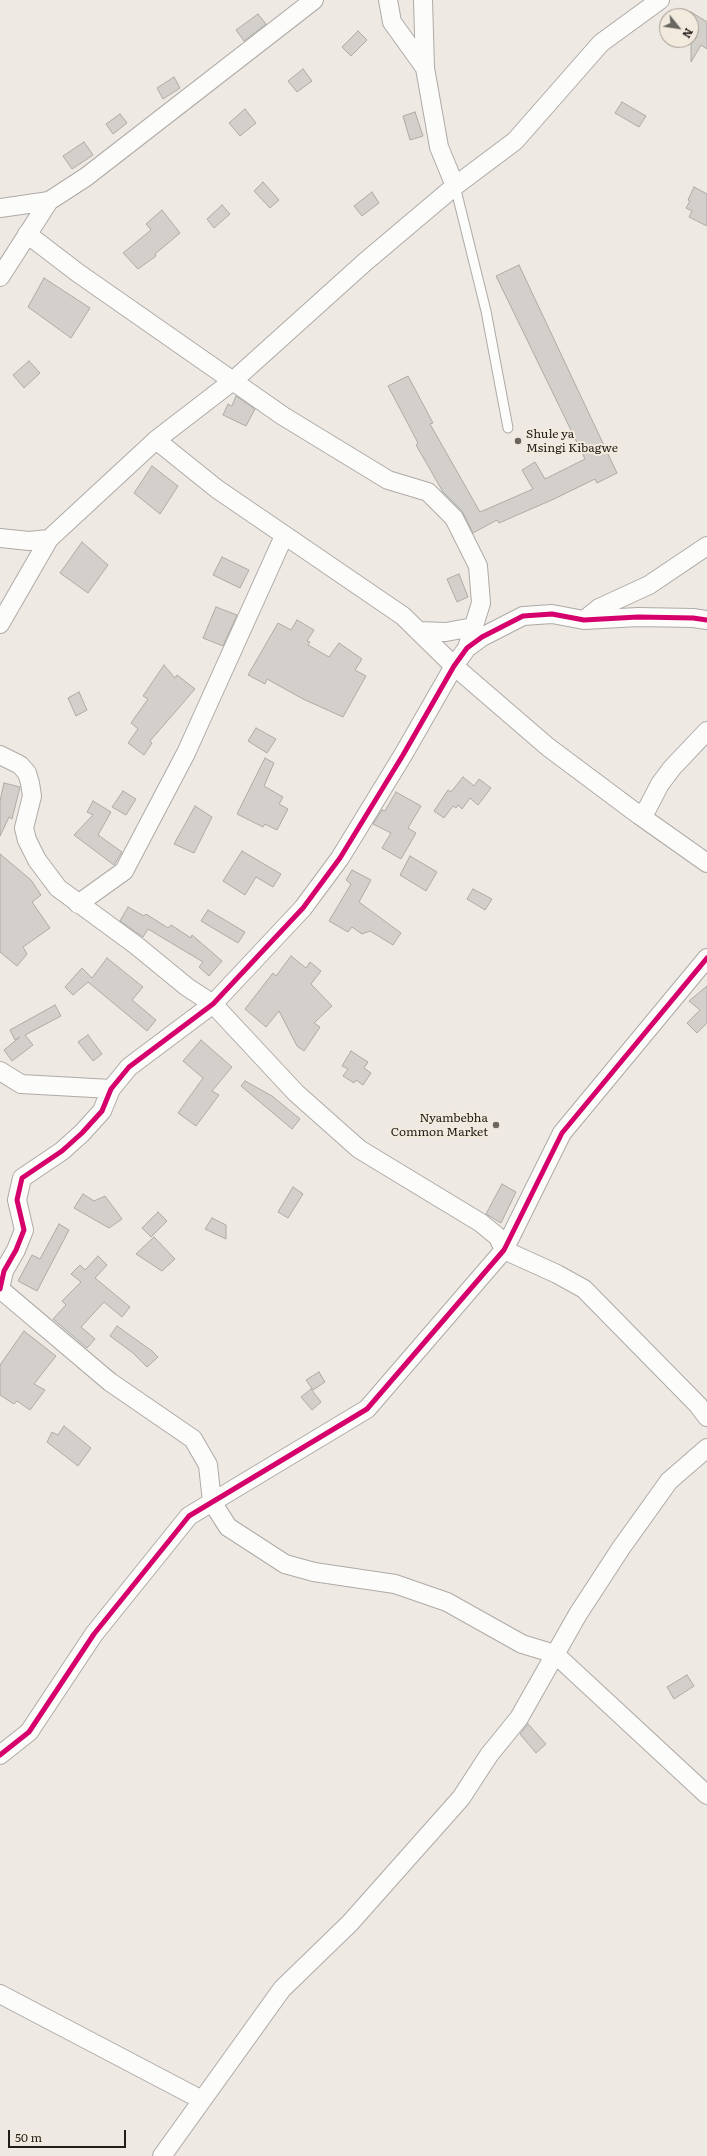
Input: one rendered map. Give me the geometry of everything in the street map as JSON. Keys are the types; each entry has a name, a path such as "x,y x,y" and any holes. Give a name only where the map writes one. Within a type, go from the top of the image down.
{"street":[{"path":"0,277 49,202 86,177 314,0"},
{"path":"388,0 392,22 425,68"},
{"path":"423,0 425,68 439,147 455,186"},
{"path":"0,624 49,539 156,440 234,380 365,262 455,186 516,141 601,43 660,0"},
{"path":"0,208 49,202"},
{"path":"27,234 78,273 234,380 283,416 388,480 428,492 454,518 478,566 482,603 467,648"},
{"path":"156,440 217,489 403,616 454,666 548,747 639,815 707,863"},
{"path":"78,904 124,871 186,753 284,536"},
{"path":"0,538 18,540 49,539"},
{"path":"584,620 599,608 649,585 707,546"},
{"path":"707,620 693,618 638,617 584,620 552,614 523,616 482,637 467,648 454,666 403,755 340,858 303,908 213,1004 129,1067 111,1089 102,1111 82,1133 62,1151 22,1178 16,1200 24,1230 16,1250 4,1271 0,1289 110,1382 193,1439 208,1465 212,1502 228,1527 285,1564 314,1572 395,1584 447,1602 522,1644 555,1654 707,1795"},
{"path":"418,631 446,632 473,627"},
{"path":"639,815 646,809 660,784 672,768 707,731"},
{"path":"0,755 20,765 27,774 32,796 24,828 27,840 37,860 58,888 136,946 187,987 213,1004 296,1093 360,1149 481,1223 498,1237 504,1250 568,1279 584,1289 698,1405 707,1417"},
{"path":"0,1755 29,1732 94,1634 189,1516 367,1409 504,1250 562,1133 707,958"},
{"path":"0,1071 21,1084 111,1089"},
{"path":"162,2156 282,1989 350,1923 461,1798 489,1755 519,1718 602,1574 669,1481 707,1448"},
{"path":"0,1994 202,2100"}],"lane":[{"path":"455,186 486,311 508,428"}],"building":[{"path":"258,14 266,24 244,41 236,30"},
{"path":"699,17 707,22 707,49 701,45 691,62 691,48 699,48"},
{"path":"358,31 367,40 351,56 342,47"},
{"path":"303,69 312,81 297,92 288,81"},
{"path":"174,77 180,88 163,99 157,88"},
{"path":"622,102 646,116 639,127 615,113"},
{"path":"245,109 256,123 240,136 229,123"},
{"path":"415,112 423,136 410,140 403,116"},
{"path":"120,114 127,123 113,134 106,124"},
{"path":"84,142 93,155 72,169 63,156"},
{"path":"263,182 279,200 270,208 254,191"},
{"path":"694,187 707,194 707,226 689,217 692,211 686,208 690,201 688,200"},
{"path":"372,192 379,203 362,216 354,206"},
{"path":"222,205 230,214 214,228 207,219"},
{"path":"162,210 180,233 155,254 156,256 138,269 123,253 151,230 146,224"},
{"path":"519,265 617,473 597,483 595,479 499,523 497,520 473,533 462,511 443,492 416,445 418,443 388,386 408,376 433,423 430,424 480,512 533,489 522,470 535,462 545,479 585,459 496,276"},
{"path":"44,278 90,308 71,338 28,307"},
{"path":"29,361 40,373 24,388 13,375"},
{"path":"236,396 255,409 246,426 223,415 228,404 232,406"},
{"path":"152,466 178,486 160,514 134,493"},
{"path":"82,542 108,565 88,593 60,573"},
{"path":"222,557 249,570 240,588 213,575"},
{"path":"459,574 468,597 457,602 447,579"},
{"path":"216,607 237,615 223,646 203,638"},
{"path":"297,620 314,630 307,641 310,642 308,645 329,657 339,643 362,659 355,670 366,676 343,717 303,699 267,679 265,684 248,675 278,623 291,630"},
{"path":"164,665 175,678 177,675 195,689 150,741 152,743 144,755 128,743 138,729 131,723 148,699 143,696"},
{"path":"79,692 87,710 76,716 68,698"},
{"path":"256,728 276,739 267,753 248,741"},
{"path":"265,758 274,763 264,786 283,797 279,804 288,809 277,830 265,824 263,827 237,814"},
{"path":"463,777 474,786 479,779 491,788 478,805 470,798 462,809 458,805 456,808 453,806 444,818 434,811 448,790 451,792"},
{"path":"4,783 20,787 12,819 9,817 0,836 0,801"},
{"path":"123,791 136,799 126,815 112,807"},
{"path":"396,792 421,806 408,828 416,833 401,859 382,848 391,833 373,824 382,810 385,811"},
{"path":"93,801 111,812 98,835 122,852 114,865 74,835 93,815 87,812"},
{"path":"195,806 212,817 194,853 174,844"},
{"path":"242,851 281,874 273,887 256,877 245,895 223,881"},
{"path":"0,854 31,880 41,895 32,902 50,928 23,947 27,954 17,966 0,952"},
{"path":"410,856 437,872 426,891 400,875"},
{"path":"352,870 371,880 359,902 401,933 393,945 370,931 362,934 352,927 348,932 329,921 351,884 346,880"},
{"path":"473,889 492,899 485,910 467,899"},
{"path":"128,907 144,916 146,914 168,928 171,925 191,938 192,935 222,961 209,976 199,967 203,962 148,929 143,937 120,921"},
{"path":"208,910 245,932 238,943 201,921"},
{"path":"291,956 306,968 310,962 321,971 311,984 332,1006 314,1023 320,1027 304,1051 297,1046 279,1011 266,1027 245,1009 273,973 276,976"},
{"path":"107,958 143,987 132,1000 156,1020 147,1031 88,982 73,995 65,987 82,968 92,978"},
{"path":"707,986 707,1023 697,1033 687,1023 700,1010 689,1001"},
{"path":"55,1005 61,1016 25,1035 33,1045 12,1061 4,1050 20,1037 15,1040 10,1030"},
{"path":"88,1035 102,1054 93,1061 78,1042"},
{"path":"201,1040 232,1067 212,1091 219,1095 196,1126 178,1113 203,1078 183,1061"},
{"path":"351,1051 368,1062 364,1068 371,1073 363,1085 356,1080 354,1083 343,1076 348,1069 342,1066"},
{"path":"245,1081 272,1096 300,1119 292,1129 241,1086"},
{"path":"502,1184 516,1192 501,1223 486,1214"},
{"path":"293,1187 303,1194 288,1218 278,1212"},
{"path":"83,1194 94,1201 105,1196 122,1219 109,1228 74,1208"},
{"path":"158,1212 167,1221 151,1237 142,1228"},
{"path":"212,1218 226,1225 226,1239 205,1229"},
{"path":"59,1224 69,1230 37,1291 18,1281 32,1255 40,1259"},
{"path":"154,1237 175,1259 162,1271 136,1254"},
{"path":"98,1256 107,1265 95,1278 130,1307 122,1317 104,1302 81,1327 95,1339 87,1348 53,1319 66,1305 62,1301 81,1282 71,1274 80,1265 85,1270"},
{"path":"117,1326 158,1357 147,1367 133,1353 110,1336"},
{"path":"24,1331 56,1356 34,1384 45,1390 30,1410 17,1401 14,1404 0,1395 0,1365"},
{"path":"319,1372 325,1382 313,1390 306,1380"},
{"path":"311,1389 321,1402 312,1410 301,1397"},
{"path":"64,1426 91,1448 78,1466 47,1442 52,1432 58,1435"},
{"path":"687,1675 694,1686 674,1699 667,1687"},
{"path":"528,1724 546,1744 536,1753 520,1734"}],"cycle path":[{"path":"0,1289 4,1271 16,1250 24,1230 17,1200 22,1178 62,1151 82,1133 102,1111 111,1089 129,1067 213,1004 303,908 340,858 403,755 454,666 467,648 482,637 523,616 552,614 584,620 638,617 693,618 707,620"},
{"path":"0,1755 29,1732 94,1634 189,1516 367,1409 504,1250 562,1133 707,958"}],"place":[{"name":"Shule ya Msingi Kibagwe","path":"518,441"},
{"name":"Nyambebha Common Market","path":"496,1125"}]}
